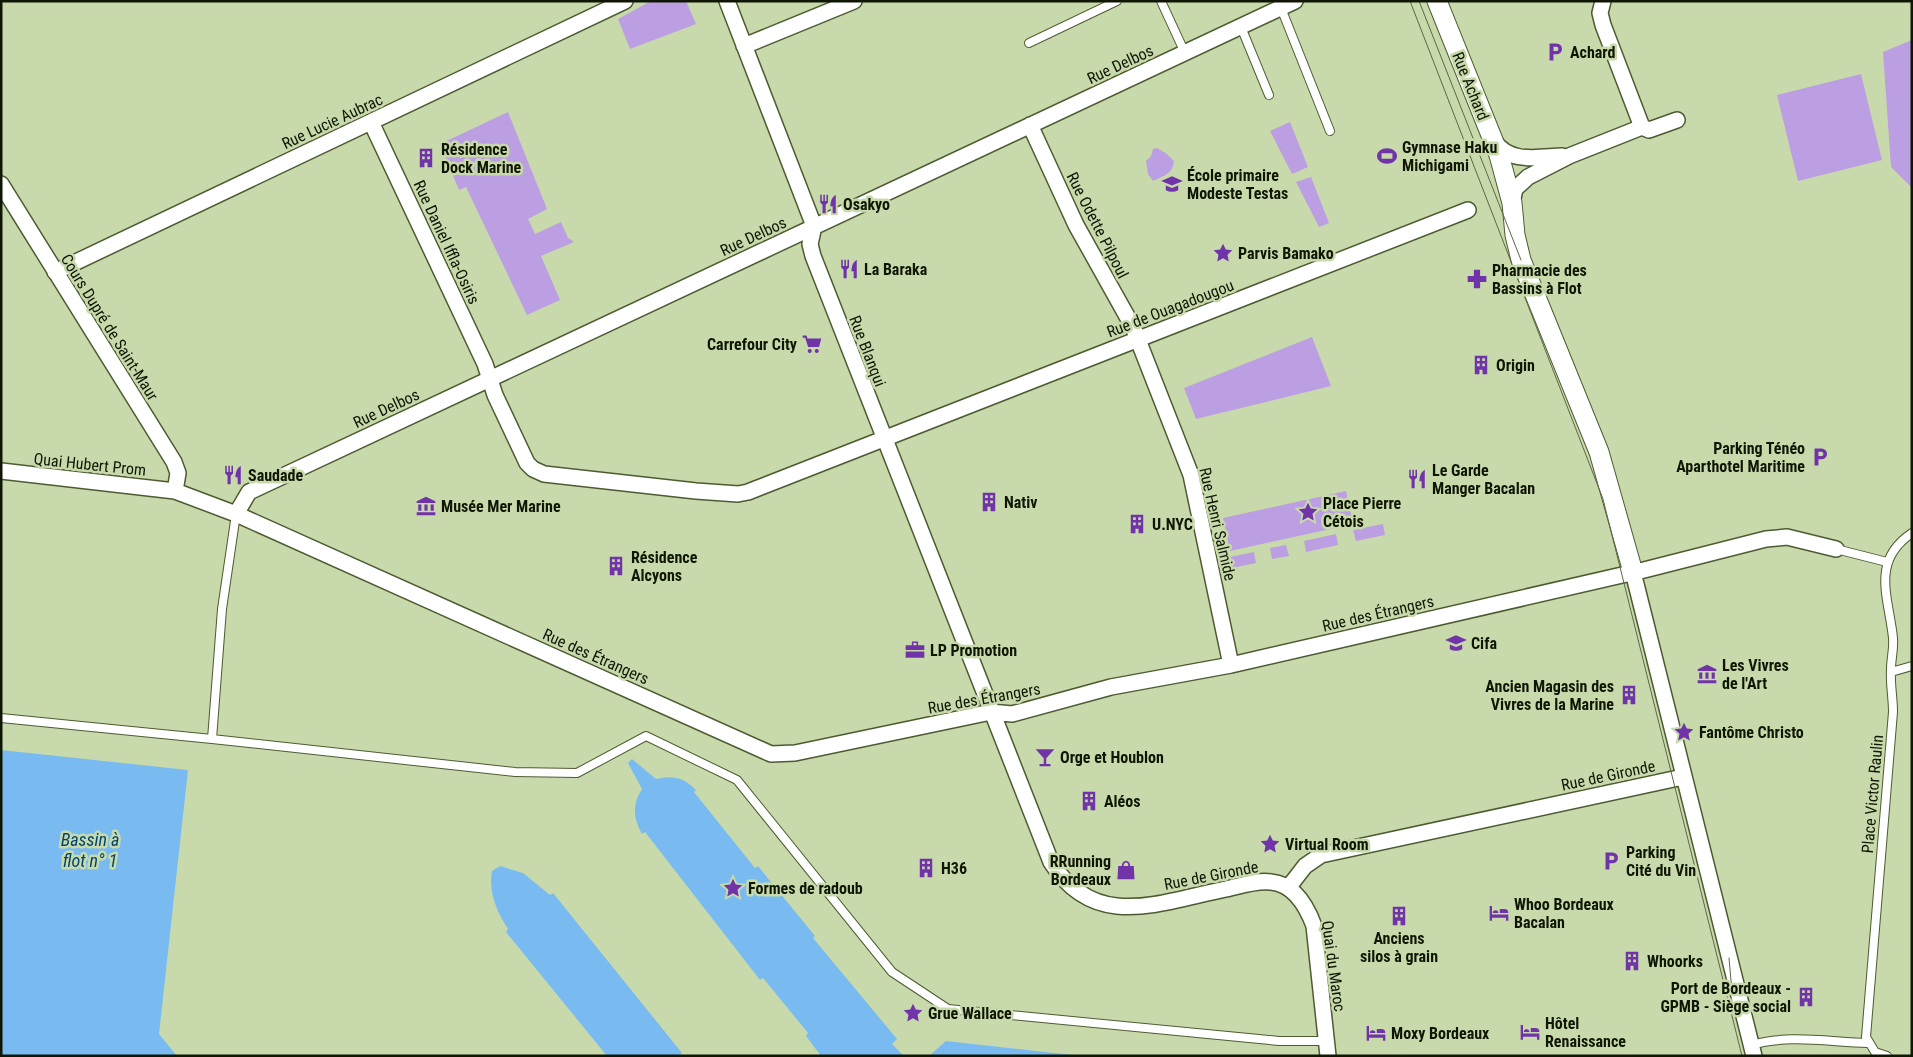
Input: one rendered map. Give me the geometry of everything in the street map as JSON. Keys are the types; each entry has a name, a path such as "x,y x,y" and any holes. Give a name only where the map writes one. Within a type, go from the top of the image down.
{"street":[{"name":"Rue Lucie Aubrac","path":"55,272 625,1"},
{"name":"Rue Blanqui","path":"727,1 814,226 810,244 812,256 991,712"},
{"path":"744,46 854,1"},
{"name":"Rue Achard","path":"1437,1 1503,168 1512,203 1514,235 1521,260 1599,452 1633,572"},
{"path":"1603,1 1600,13 1603,25 1642,128"},
{"name":"Rue Delbos","path":"236,514 248,492 1288,4"},
{"path":"1512,203 1515,189 1522,180 1568,156 1642,128 1649,130 1676,120"},
{"name":"Rue Daniel Iffla-Osiris","path":"371,122 491,378 495,395 528,464 534,470 544,474 738,494 884,438"},
{"name":"Rue Odette Pilpoul","path":"1030,126 1076,225 1138,339"},
{"path":"1492,140 1500,149 1516,158 1568,156"},
{"name":"Cours Dupré de Saint-Maur","path":"1,184 174,462 178,473 175,491"},
{"name":"Rue de Ouagadougou","path":"884,438 1468,210"},
{"name":"Rue Henri Salmide","path":"1138,339 1191,475 1231,665"},
{"name":"Quai Hubert Prom","path":"1,471 175,491"},
{"name":"Rue des Étrangers","path":"175,491 236,514 771,754 795,753 991,712 1012,714 1111,687 1231,665 1780,537 1836,549"},
{"path":"1633,572 1752,1050"},
{"name":"Rue de Gironde","path":"991,712 1051,862 1061,878 1082,896 1097,902 1118,906 1138,906 1250,884 1271,882 1288,888 1305,866 1321,854 1684,777"},
{"name":"Quai du Maroc","path":"1288,888 1308,910 1314,926 1327,1048"}],"lane":[{"path":"1028,43 1117,1"},
{"path":"1161,1 1184,53"},
{"path":"1288,4 1330,131"},
{"path":"1241,27 1269,95"},
{"path":"212,740 222,609 236,514"},
{"name":"Place Victor Raulin","path":"1868,1043 1866,1026 1893,712 1890,672 1893,640 1884,583 1887,562 1895,546 1912,533"},
{"path":"1836,549 1887,562"},
{"path":"1890,672 1912,666"},
{"path":"1,718 515,772 577,773 646,736 737,780 892,972 948,1008 1279,1041 1327,1048"},
{"path":"1752,1050 1767,1040 1806,1040 1868,1043 1875,1052 1887,1056"}],"shaded area":[{"path":"651,1 686,1 696,24 630,49 618,19"},
{"path":"1912,40 1912,188 1891,167 1883,52"},
{"path":"1861,74 1882,160 1798,181 1777,95"},
{"path":"508,112 547,209 528,219 535,234 561,222 568,238 574,242 541,256 560,300 527,315 466,187 459,190 440,144"},
{"path":"1290,122 1308,167 1292,174 1270,131"},
{"path":"1157,148 1174,161 1170,172 1153,181 1148,174 1146,161 1151,156 1153,149"},
{"path":"1311,177 1329,223 1319,227 1296,182"},
{"path":"1312,337 1331,386 1196,419 1184,388"},
{"path":"1346,491 1353,524 1230,551 1223,518"},
{"path":"1383,524 1385,535 1356,541 1353,530"},
{"path":"1336,534 1338,545 1306,552 1304,541"},
{"path":"1286,545 1289,556 1272,559 1270,548"},
{"path":"1254,552 1256,563 1232,568 1230,557"}],"water":[{"name":"Bassin à flot n° 1","path":"1,750 188,770 159,1034 177,1056 1,1056"},
{"name":"Formes de radoub","path":"632,759 656,779 678,778 687,782 696,790 694,792 755,868 758,866 815,936 813,938 897,1039 892,1044 904,1056 821,1056 806,1036 808,1033 763,978 760,980 645,832 642,834 635,817 635,806 642,789 628,763"},
{"path":"500,866 523,873 550,895 553,893 682,1053 679,1056 607,1056 506,932 508,929 497,909 491,887 492,871"},
{"path":"946,1041 1081,1056 929,1056"}],"tram line":[{"path":"1410,1 1603,499 1742,1056"},
{"path":"1419,1 1521,260"},
{"path":"1729,958 1732,992"}],"place":[{"name":"Achard","path":"1555,52"},
{"name":"Gymnase Haku Michigami","path":"1387,156"},
{"name":"Résidence Dock Marine","path":"426,158"},
{"name":"École primaire Modeste Testas","path":"1172,184"},
{"name":"Osakyo","path":"828,204"},
{"name":"Parvis Bamako","path":"1223,253"},
{"name":"La Baraka","path":"849,269"},
{"name":"Pharmacie des Bassins à Flot","path":"1477,279"},
{"name":"Carrefour City","path":"812,344"},
{"name":"Origin","path":"1481,365"},
{"name":"Parking Ténéo Aparthotel Maritime","path":"1820,457"},
{"name":"Saudade","path":"233,475"},
{"name":"Le Garde Manger Bacalan","path":"1417,479"},
{"name":"Nativ","path":"989,502"},
{"name":"Musée Mer Marine","path":"426,506"},
{"name":"Place Pierre Cétois","path":"1308,512"},
{"name":"U.NYC","path":"1137,524"},
{"name":"Résidence Alcyons","path":"616,566"},
{"name":"Cifa","path":"1456,643"},
{"name":"LP Promotion","path":"915,650"},
{"name":"Les Vivres de l'Art","path":"1707,674"},
{"name":"Ancien Magasin des Vivres de la Marine","path":"1629,695"},
{"name":"Fantôme Christo","path":"1684,732"},
{"name":"Orge et Houblon","path":"1045,757"},
{"name":"Aléos","path":"1089,801"},
{"name":"Virtual Room","path":"1270,844"},
{"name":"Parking Cité du Vin","path":"1611,861"},
{"name":"H36","path":"926,868"},
{"name":"RRunning Bordeaux","path":"1126,870"},
{"name":"Formes de radoub","path":"733,888"},
{"name":"Whoo Bordeaux Bacalan","path":"1499,913"},
{"name":"Anciens silos à grain","path":"1399,916"},
{"name":"Whoorks","path":"1632,961"},
{"name":"Port de Bordeaux - GPMB - Siège social","path":"1806,997"},
{"name":"Grue Wallace","path":"913,1013"},
{"name":"Hôtel Renaissance","path":"1530,1032"},
{"name":"Moxy Bordeaux","path":"1376,1033"}]}
